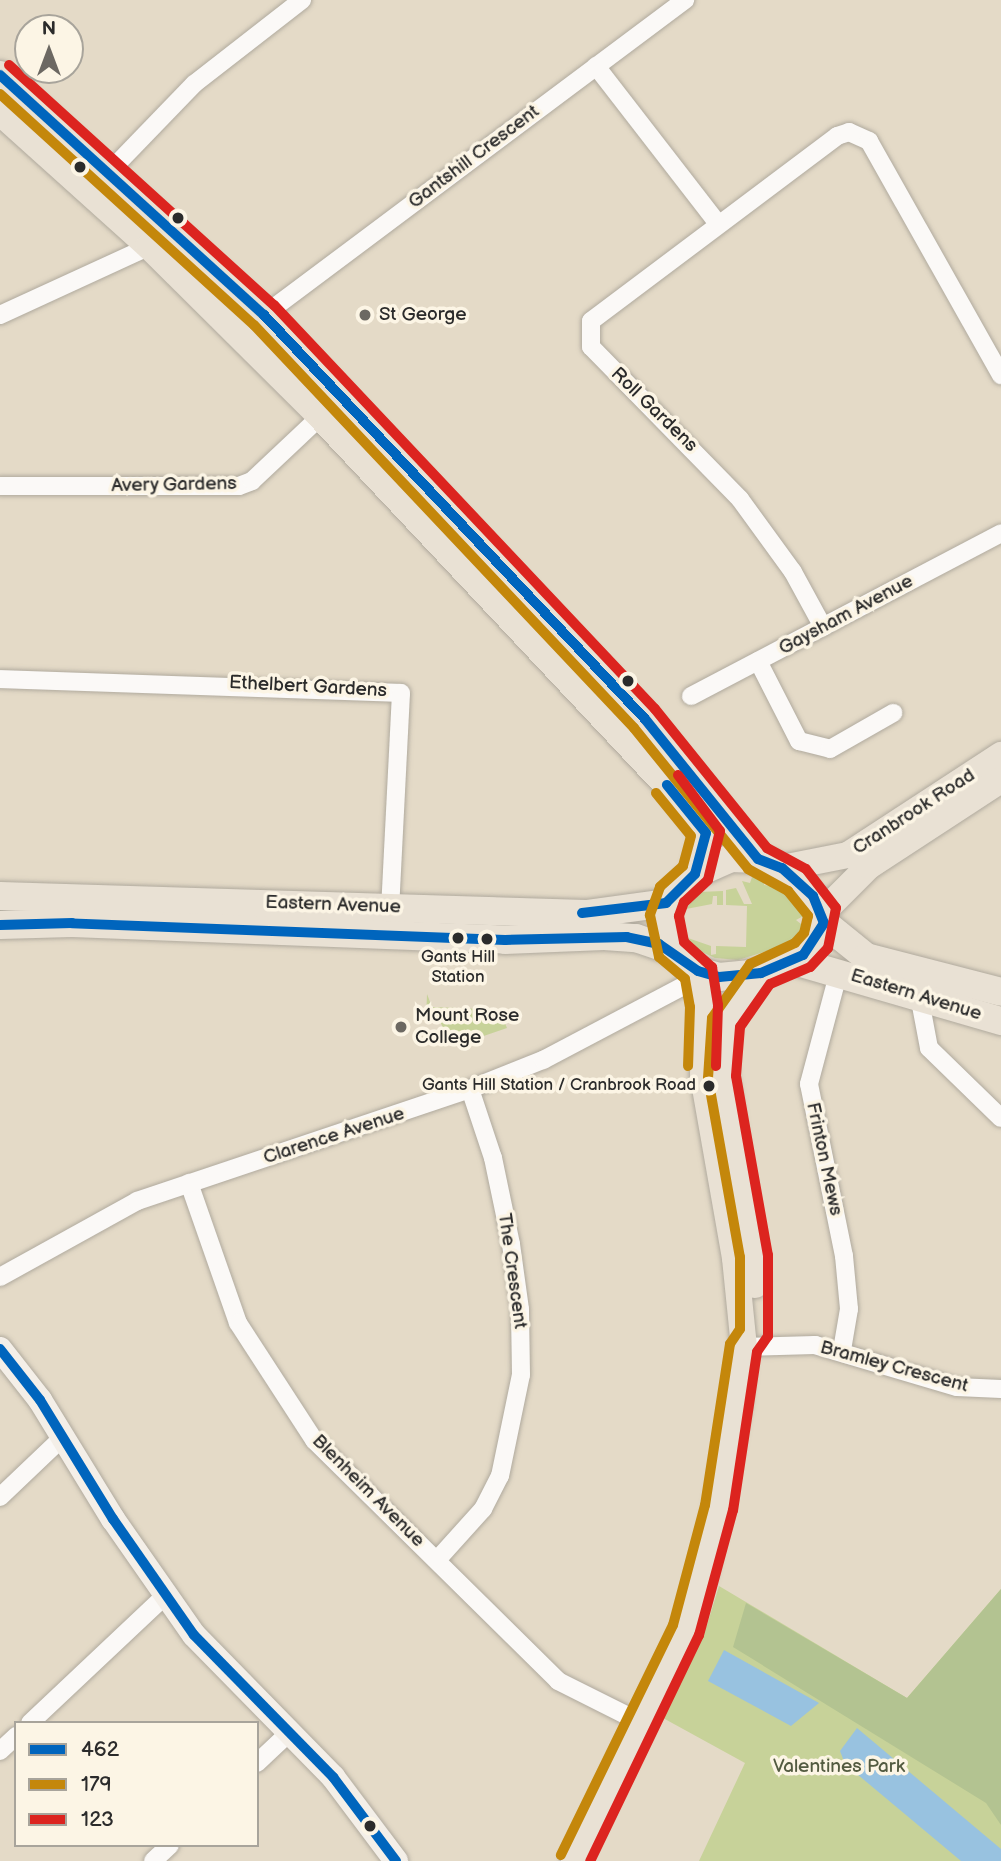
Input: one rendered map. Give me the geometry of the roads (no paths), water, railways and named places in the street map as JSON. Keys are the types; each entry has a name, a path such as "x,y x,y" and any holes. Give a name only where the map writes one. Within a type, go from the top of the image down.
{"highway":[{"path":"0,75 110,171 264,315 645,719 770,864 813,896 823,918 817,940 791,960 761,973 701,975 671,950 664,928 666,903 695,874 731,858 770,864"},
{"path":"0,111 150,246 321,416 703,825 706,842 695,874"},
{"name":"Eastern Avenue","path":"0,896 586,914 666,903"},
{"name":"Eastern Avenue","path":"823,918 866,957 1001,992"},
{"name":"Eastern Avenue","path":"0,925 72,923 505,940 604,936 636,938 671,950"},
{"name":"Eastern Avenue","path":"791,960 839,971 1001,1021"}],"main road":[{"name":"Cranbrook Road","path":"770,864 848,855 1001,755"},
{"name":"Cranbrook Road","path":"823,918 869,866 1001,780"},
{"path":"744,1347 754,1333 754,1256 722,1052 732,1008 761,973"},
{"path":"574,1861 686,1630 704,1573 729,1460 744,1347 736,1258 703,1077 705,1018 701,975"},
{"path":"0,1349 63,1437 165,1596 227,1672 291,1731 333,1777 396,1861"}],"street":[{"path":"110,171 194,84 302,0"},
{"name":"Gantshill Crescent","path":"264,315 685,0"},
{"path":"596,66 718,224"},
{"name":"Roll Gardens","path":"823,627 793,572 740,499 598,356 588,338 592,321 599,312 836,136 859,134 869,141 1001,375"},
{"path":"0,315 150,246"},
{"name":"Avery Gardens","path":"0,486 239,486 252,481 321,416"},
{"name":"Gaysham Avenue","path":"691,696 1001,533"},
{"path":"758,661 799,741 830,749 893,713"},
{"name":"Ethelbert Gardens","path":"0,679 401,693 390,907"},
{"name":"Frinton Mews","path":"839,971 809,1084 844,1256 849,1308 842,1350"},
{"name":"Clarence Avenue","path":"0,1277 119,1209 470,1089 543,1060 701,975"},
{"path":"919,995 929,1048 1001,1118"},
{"name":"The Crescent","path":"436,1560 483,1509 500,1476 521,1375 520,1308 511,1244 493,1158 470,1089"},
{"name":"Blenheim Avenue","path":"189,1183 238,1323 314,1440 558,1681 642,1723"},
{"name":"Bramley Crescent","path":"744,1347 815,1345 842,1350 957,1387 1001,1389"},
{"path":"0,1497 63,1437"},
{"path":"32,1721 165,1596"},
{"path":"259,1761 291,1731"},
{"path":"0,1751 14,1738"},
{"path":"153,1861 168,1847"}],"water":[{"path":"724,1650 819,1703 791,1726 708,1681"},
{"path":"857,1728 1001,1849 1001,1861 961,1861 845,1764 840,1751"}],"place":[{"name":"St George","path":"365,315"},
{"name":"Gants Hill Station","path":"458,938"},
{"name":"Mount Rose College","path":"401,1027"},
{"name":"Gants Hill Station / Cranbrook Road","path":"709,1086"}],"park label":[{"name":"Valentines Park","path":"839,1767"}]}
